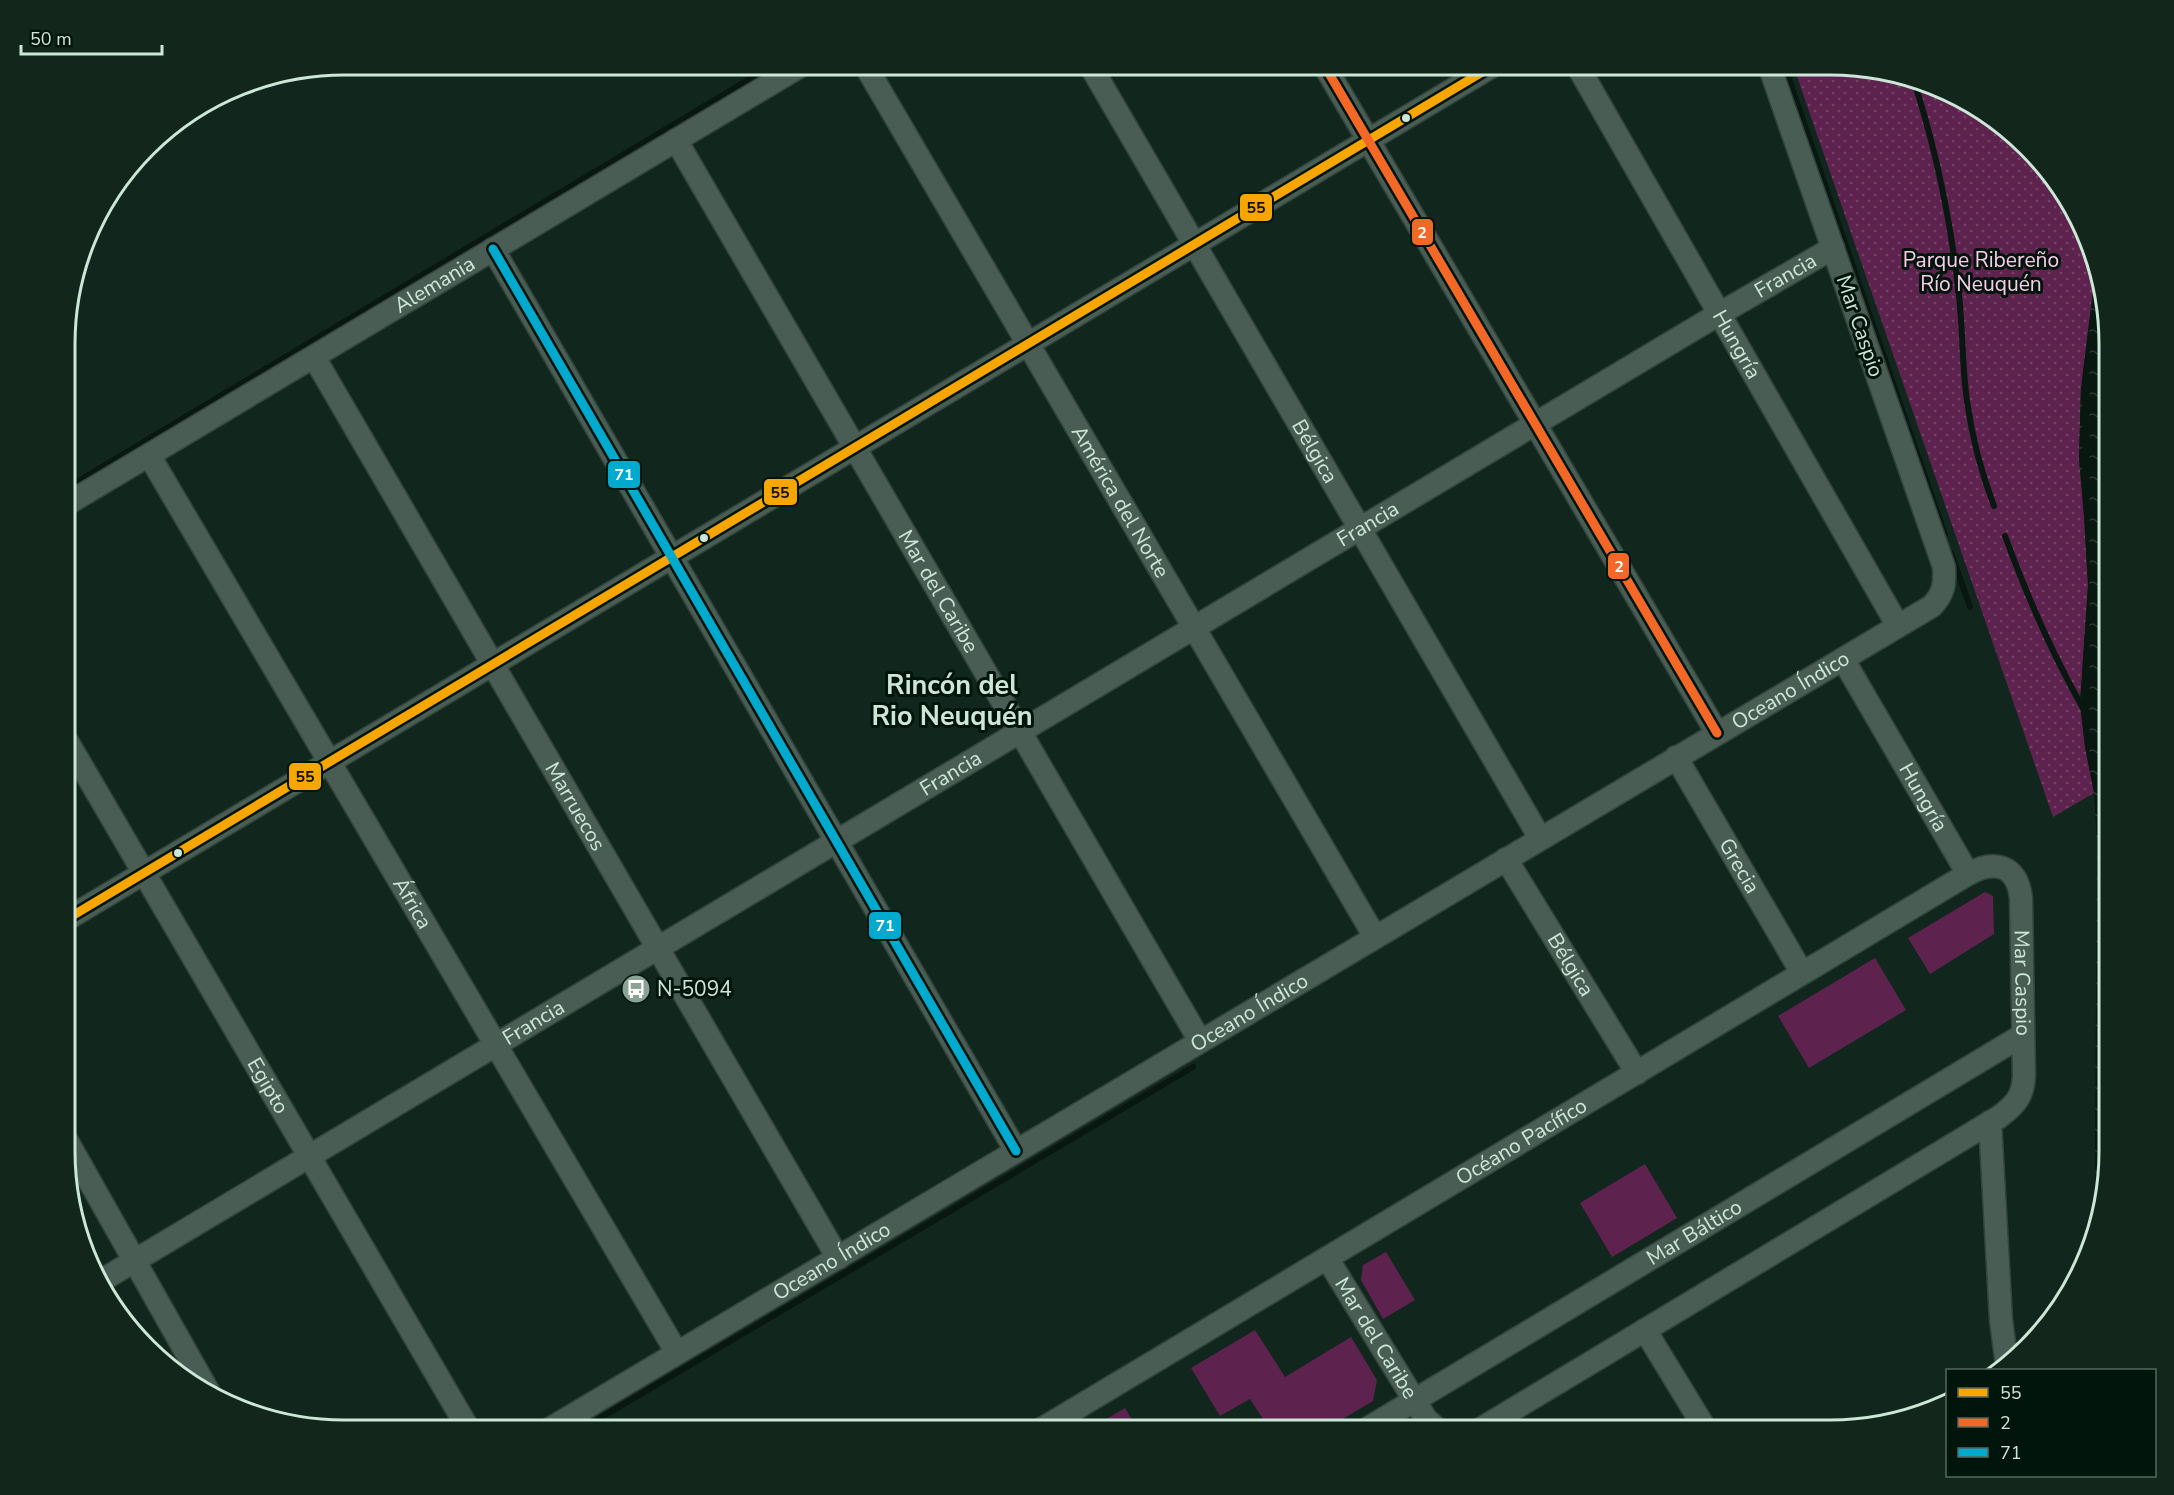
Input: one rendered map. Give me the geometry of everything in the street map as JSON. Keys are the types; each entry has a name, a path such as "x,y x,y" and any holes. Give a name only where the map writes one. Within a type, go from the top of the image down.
{"street":[{"name":"Alemania","path":"75,499 785,75"},
{"name":"América del Norte","path":"871,75 1375,937"},
{"name":"Bélgica","path":"1096,75 1540,838"},
{"path":"1330,75 1717,733"},
{"path":"75,914 1477,75"},
{"name":"Hungría","path":"1583,75 1898,626"},
{"name":"Mar Caspio","path":"1772,75 1944,567 1944,588"},
{"name":"Mar del Caribe","path":"676,140 1200,1041"},
{"name":"Francia","path":"107,1277 1536,423 1833,248"},
{"path":"493,249 1016,1151"},
{"name":"Marruecos","path":"314,357 838,1258"},
{"name":"África","path":"149,455 677,1353"},
{"name":"Oceano Índico","path":"565,1420 1932,606 1940,598 1944,588"},
{"name":"Hungría","path":"1843,659 1968,874"},
{"name":"Egipto","path":"75,755 463,1420"},
{"name":"Grecia","path":"1676,758 1803,973"},
{"name":"Bélgica","path":"1506,859 1637,1073"},
{"name":"Océano Pacífico","path":"1057,1420 1968,874 1987,865 2006,868"},
{"name":"Mar Caspio","path":"1990,1122 2017,1103 2024,1086 2020,891 2015,878 2006,868"},
{"name":"Mar Báltico","path":"1427,1420 2023,1035"},
{"path":"1496,1420 1990,1122 2001,1320 2005,1354"},
{"path":"75,1156 201,1379"},
{"name":"Mar del Caribe","path":"1327,1258 1427,1420"},
{"path":"1645,1330 1700,1420"}],"green space":[{"name":"Parque Ribereño Río Neuquén","path":"1796,75 1865,77 1900,84 1933,95 1979,120 2020,154 2043,180 2063,210 2085,258 2093,289 2081,388 2079,458 2088,585 2080,703 2085,747 2094,793 2053,817"},
{"path":"1985,892 1993,896 1994,934 1930,974 1908,938"},
{"path":"1875,958 1906,1010 1809,1068 1778,1016"},
{"path":"1645,1164 1677,1218 1612,1257 1580,1203"},
{"path":"1386,1252 1415,1300 1383,1319 1361,1280 1363,1265"},
{"path":"1255,1330 1285,1377 1351,1337 1377,1380 1373,1401 1341,1420 1264,1420 1250,1399 1220,1416 1191,1368"},
{"path":"1125,1408 1132,1420 1105,1420"}],"water":[{"path":"2093,289 2099,344 2099,1151 2096,1194 2097,844 2094,793 2085,747 2080,703 2088,585 2079,458 2081,388"}],"waterway":[{"path":"75,483 756,75"},
{"path":"1787,75 1945,535"},
{"path":"1916,89 1936,159 1952,241 1969,414 1985,480 1994,506"},
{"path":"2005,536 2041,624 2084,710"},
{"path":"1951,553 1970,607"},
{"path":"597,1420 1193,1067"}],"transit line":[{"name":"2","path":"1330,75 1717,733"},
{"name":"55","path":"75,914 1477,75"},
{"name":"71","path":"493,249 1016,1151"}],"place":[{"name":"N-5094","path":"636,989"}],"district":[{"name":"Rincón del Rio Neuquén","path":"952,700"}]}
